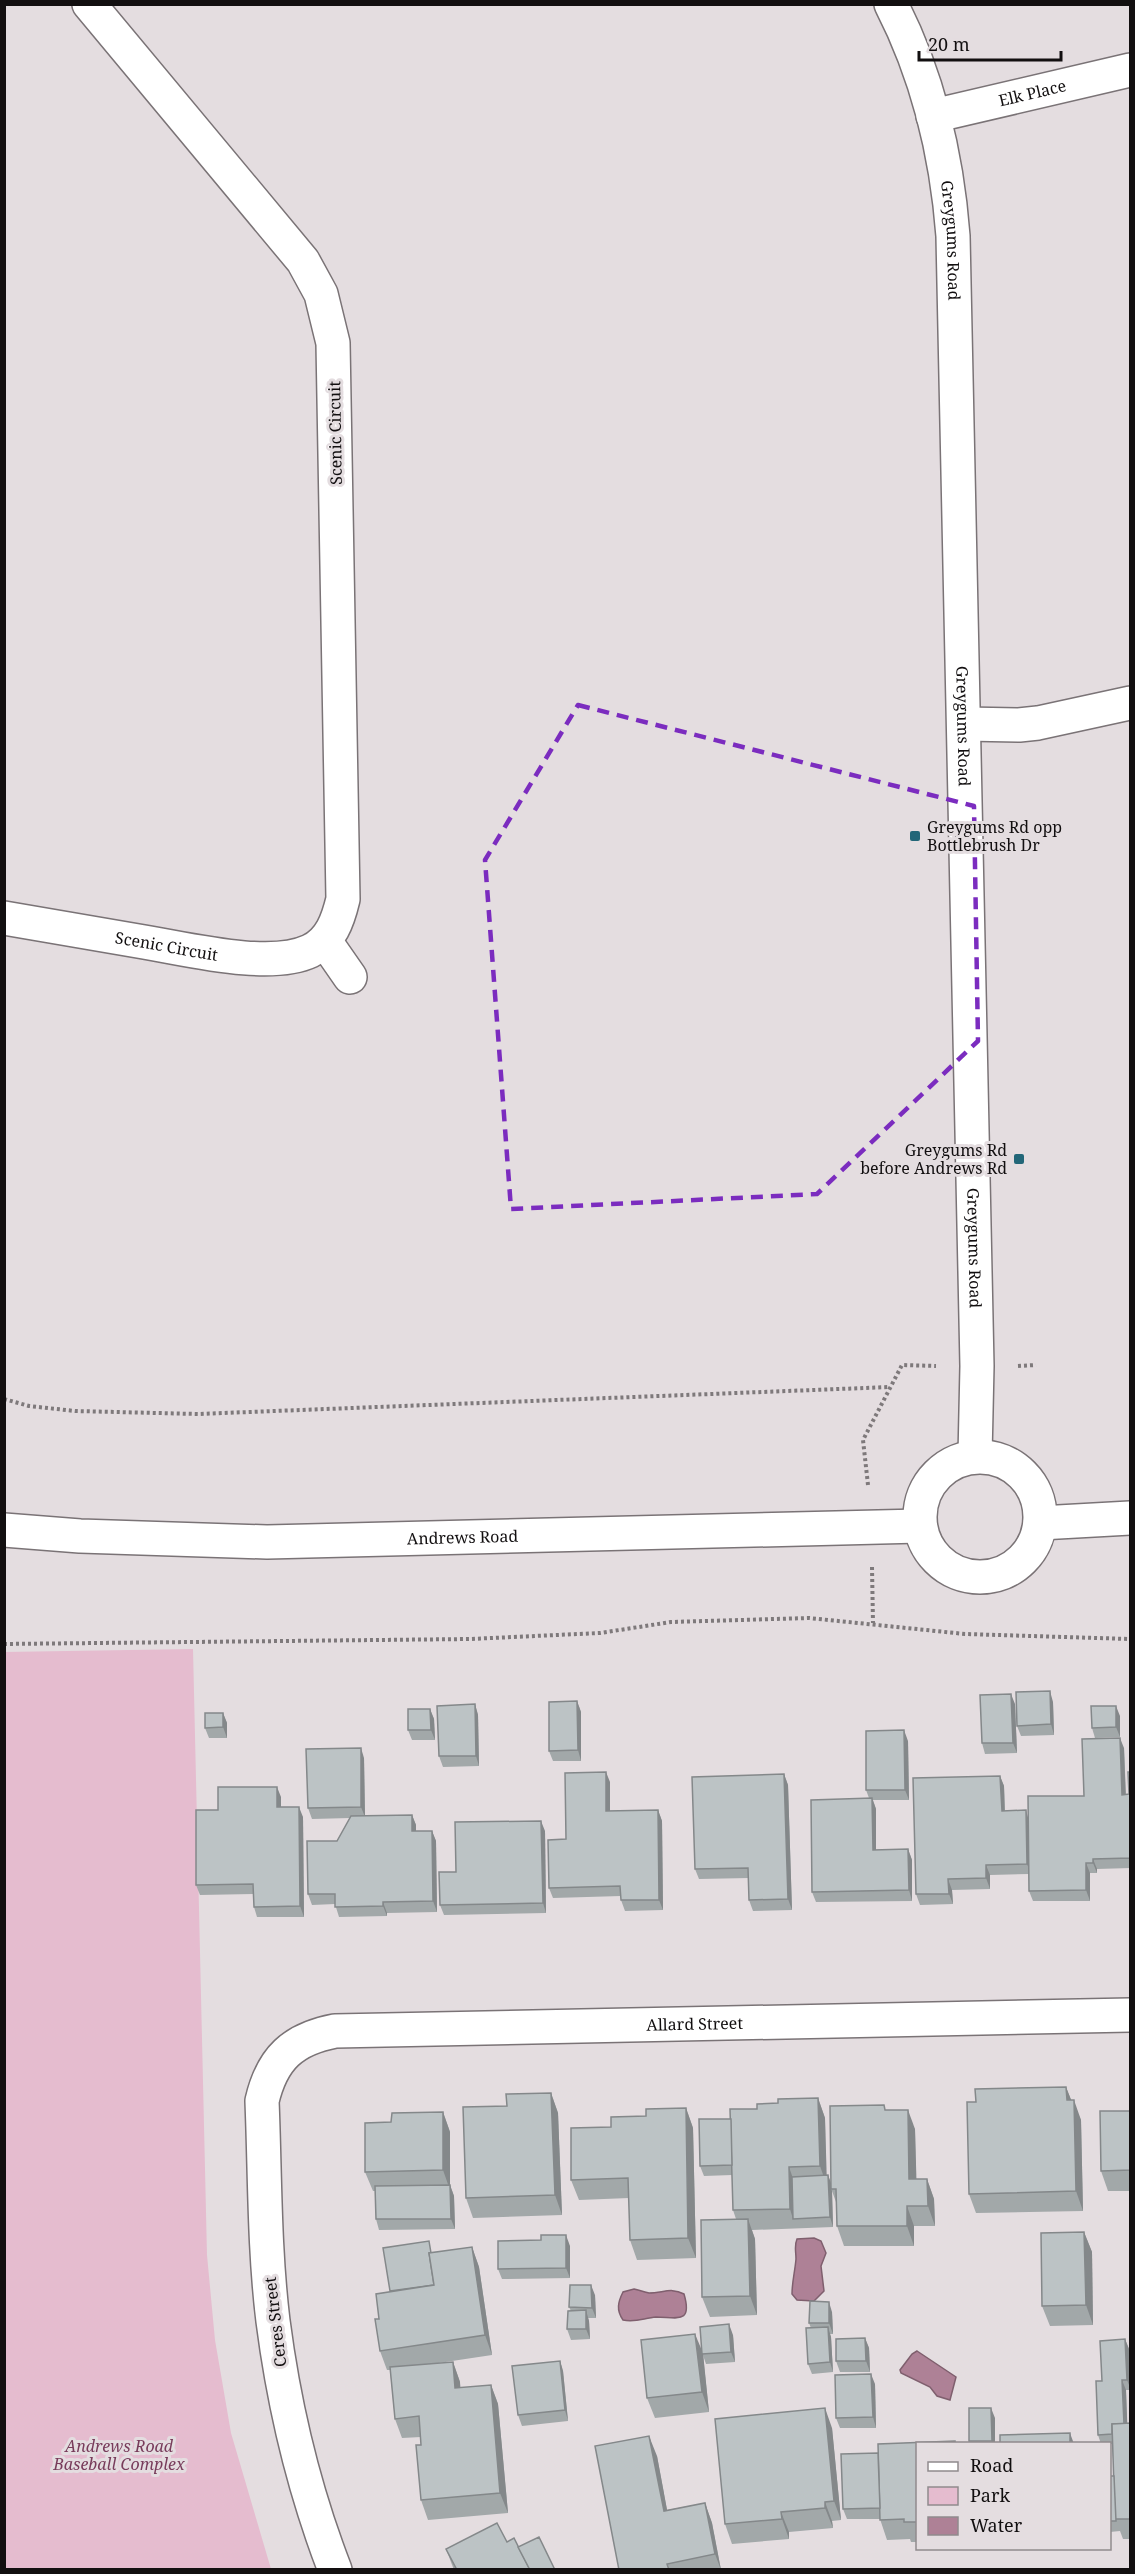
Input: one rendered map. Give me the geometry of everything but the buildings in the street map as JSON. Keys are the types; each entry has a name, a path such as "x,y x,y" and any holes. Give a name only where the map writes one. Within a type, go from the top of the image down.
{"street":[{"name":"Scenic Circuit","path":"4,918 236,957 289,957 310,951 325,941 339,917 343,881 333,343 326,307 303,261 89,4"},
{"name":"Greygums Road","path":"891,4 917,68 933,116 947,182 953,236 977,1366 975,1456"},
{"name":"Elk Place","path":"933,116 1131,70"},
{"path":"965,724 1038,723 1131,703"},
{"path":"325,941 350,977"},
{"path":"975,1456 992,1458 1009,1464 1023,1475 1034,1489 1040,1506 1040,1523 1035,1542 1024,1558 1009,1570 991,1576 972,1577 953,1571 938,1560 926,1545 920,1526 920,1507 926,1488 939,1472 956,1462 975,1456"},
{"path":"1040,1523 1131,1518"},
{"name":"Andrews Road","path":"4,1530 80,1536 267,1542 920,1526"},
{"name":"Allard Street","path":"273,2070 284,2055 299,2042 335,2031 1131,2015"},
{"name":"Ceres Street","path":"273,2070 262,2101 269,2278 273,2319 292,2430 322,2535 335,2570"}],"path":[{"path":"867,1475 863,1440 890,1387 903,1365 928,1366"},
{"path":"1020,1366 1036,1365"},
{"path":"4,1399 29,1406 75,1411 198,1414 890,1387"},
{"path":"873,1570 873,1623"},
{"path":"4,1644 470,1639 600,1633 671,1622 809,1618 965,1634 1131,1639"}],"highlighted area":[{"path":"578,705 974,806 978,1041 817,1194 511,1209 485,860"}],"green space":[{"name":"Andrews Road Baseball Complex","path":"193,1649 207,2255 215,2340 231,2433 271,2569 5,2569 4,1652"}],"water":[{"path":"814,2238 821,2241 826,2253 821,2266 824,2291 814,2301 797,2300 792,2294 796,2242 797,2239"},
{"path":"634,2289 649,2293 671,2291 684,2294 686,2311 684,2315 676,2318 623,2320 618,2306 620,2299 623,2292"},
{"path":"917,2351 956,2377 950,2400 937,2396 930,2387 901,2373 900,2370"}],"place":[{"name":"Greygums Rd opp Bottlebrush Dr","path":"915,836"},
{"name":"Greygums Rd before Andrews Rd","path":"1019,1159"}]}
